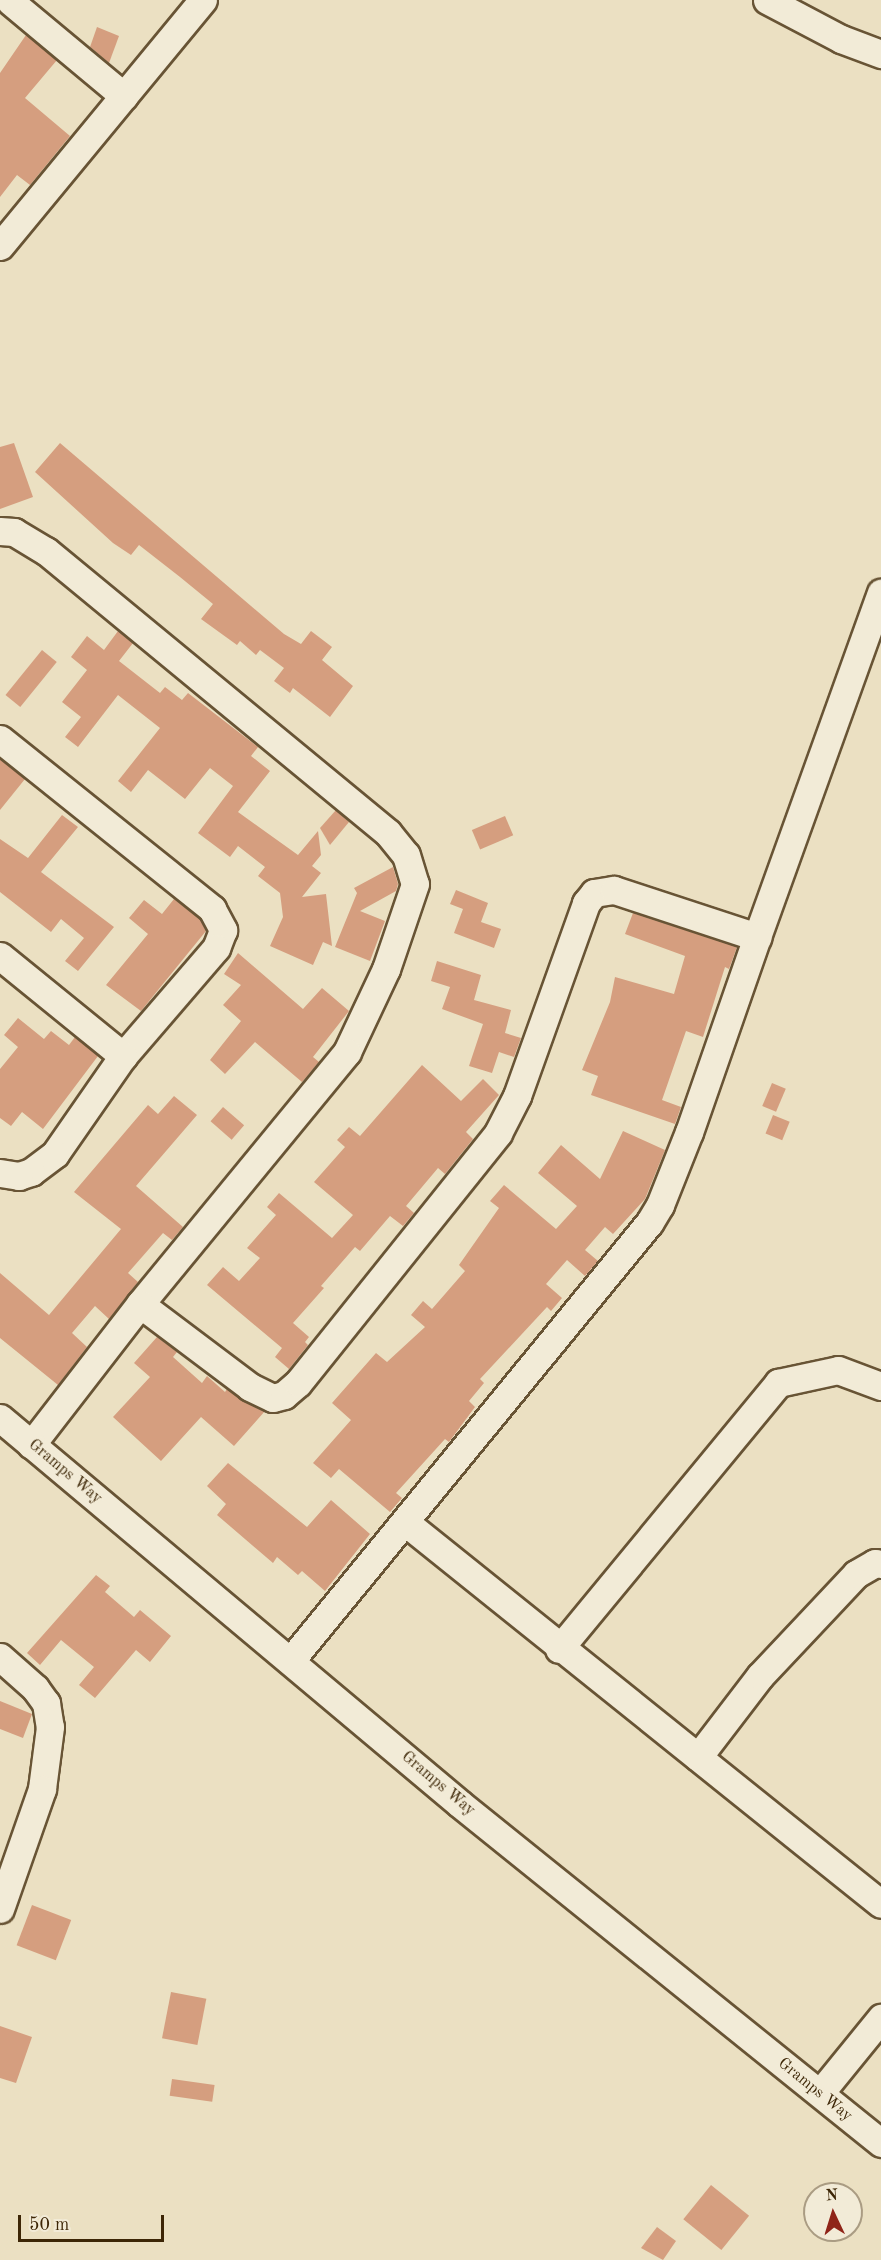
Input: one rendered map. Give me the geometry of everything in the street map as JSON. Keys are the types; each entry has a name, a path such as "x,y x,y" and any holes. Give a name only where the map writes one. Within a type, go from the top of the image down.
{"street":[{"path":"0,246 202,0"},
{"path":"767,0 841,39 881,54"},
{"path":"8,5 124,96"},
{"path":"0,531 14,532 46,551 388,833 414,871 412,901 386,969 347,1052 140,1304 32,1445"},
{"path":"291,1660 637,1238 660,1205 881,593"},
{"path":"0,739 220,919 223,930 216,948 123,1056 55,1154 31,1172 19,1176 0,1173"},
{"path":"140,1304 250,1387 273,1398 284,1395 298,1383 498,1133 517,1096 586,903 594,893 615,890 757,937"},
{"path":"0,956 123,1056"},
{"path":"559,1649 778,1383 838,1370 881,1386"},
{"name":"Gramps Way","path":"0,1418 460,1804 881,2143"},
{"path":"405,1522 559,1649 881,1904"},
{"path":"698,1757 760,1676 856,1574 874,1563 881,1564"},
{"path":"0,1657 35,1688 46,1703 50,1727 42,1789 0,1909"},
{"path":"820,2093 881,2018"}],"building":[{"path":"97,27 119,36 109,63 90,47"},
{"path":"26,35 57,60 25,98 70,136 30,185 17,175 0,197 0,73"},
{"path":"14,443 33,497 0,509 0,447"},
{"path":"60,443 284,634 301,644 311,631 332,647 322,660 353,686 330,717 293,688 290,693 274,681 284,668 260,650 256,655 240,641 237,645 201,619 213,604 139,545 131,555 113,543 35,472"},
{"path":"118,631 133,643 119,661 160,693 165,687 182,700 188,693 258,747 251,756 270,771 238,812 298,855 318,831 321,855 312,866 321,873 302,897 326,894 332,946 323,942 313,965 270,946 283,917 280,893 258,876 265,867 238,846 230,857 198,833 233,786 210,768 185,799 148,770 131,792 118,781 160,728 118,695 78,747 65,737 81,717 62,702 87,670 71,657 87,636 104,650"},
{"path":"42,650 57,662 20,707 5,695"},
{"path":"0,759 25,779 0,810"},
{"path":"336,810 349,822 330,845 320,828"},
{"path":"62,815 78,827 41,872 114,927 78,971 65,961 84,938 61,919 51,932 0,892 0,839 28,858"},
{"path":"505,816 513,835 480,849 472,830"},
{"path":"393,867 398,884 396,891 360,911 385,921 370,961 335,947 357,893 354,888"},
{"path":"456,890 488,903 481,922 501,929 494,948 454,933 463,909 450,904"},
{"path":"174,899 200,919 206,931 141,1011 106,985 148,934 129,918 144,900 162,914"},
{"path":"633,913 737,947 729,969 725,967 703,1037 686,1031 662,1100 681,1107 675,1124 591,1095 598,1076 582,1070 610,1002 615,977 674,994 685,956 625,934"},
{"path":"238,953 303,1009 322,988 349,1011 313,1057 319,1062 302,1082 255,1042 225,1074 210,1060 241,1021 223,1005 241,985 224,974"},
{"path":"437,961 481,975 474,1000 511,1010 505,1033 521,1038 514,1057 499,1052 492,1073 469,1066 483,1024 442,1009 450,987 431,981"},
{"path":"18,1018 44,1039 51,1031 69,1045 75,1037 98,1056 43,1129 22,1112 11,1126 0,1118 0,1069 18,1047 4,1035"},
{"path":"422,1065 461,1101 483,1079 499,1095 466,1132 473,1139 445,1174 438,1168 406,1206 414,1213 403,1226 390,1216 360,1251 355,1247 321,1286 324,1288 293,1323 309,1337 305,1342 308,1345 289,1369 275,1357 282,1348 207,1285 223,1267 239,1281 260,1258 247,1248 276,1215 267,1207 279,1193 332,1238 353,1215 314,1182 345,1147 337,1140 349,1127 360,1136"},
{"path":"772,1083 786,1089 776,1112 762,1106"},
{"path":"174,1096 197,1115 136,1186 183,1227 172,1240 163,1233 128,1273 138,1282 109,1319 95,1306 72,1333 87,1347 58,1385 0,1338 0,1273 49,1315 121,1229 74,1192 148,1105 158,1114"},
{"path":"223,1107 244,1125 232,1140 211,1121"},
{"path":"773,1115 790,1122 782,1140 766,1134"},
{"path":"623,1131 665,1150 645,1199 613,1234 605,1227 585,1250 598,1261 585,1276 567,1260 546,1284 562,1298 551,1311 547,1307 480,1379 484,1383 469,1401 475,1407 449,1442 445,1439 396,1493 402,1498 390,1512 339,1469 331,1478 313,1463 351,1420 332,1403 376,1353 387,1362 425,1327 411,1315 423,1301 432,1309 465,1271 459,1265 499,1208 490,1201 504,1185 556,1229 577,1206 538,1173 561,1145 600,1179"},
{"path":"157,1337 177,1352 173,1357 202,1383 207,1376 225,1392 227,1389 265,1411 234,1446 201,1417 161,1461 113,1417 150,1377 134,1363"},
{"path":"228,1463 307,1527 331,1500 370,1534 325,1591 302,1571 298,1575 277,1557 273,1563 217,1515 226,1504 207,1486"},
{"path":"96,1575 110,1586 105,1592 134,1617 140,1610 171,1636 150,1662 136,1650 95,1698 79,1685 94,1667 61,1640 40,1665 27,1653"},
{"path":"0,1701 32,1714 23,1738 0,1729"},
{"path":"32,1905 71,1920 56,1960 17,1945"},
{"path":"171,1992 206,1999 197,2045 162,2038"},
{"path":"0,2026 32,2037 16,2083 0,2078"},
{"path":"172,2079 215,2085 212,2102 170,2096"},
{"path":"711,2185 749,2216 721,2250 683,2219"},
{"path":"657,2227 676,2241 663,2260 641,2248"}]}
